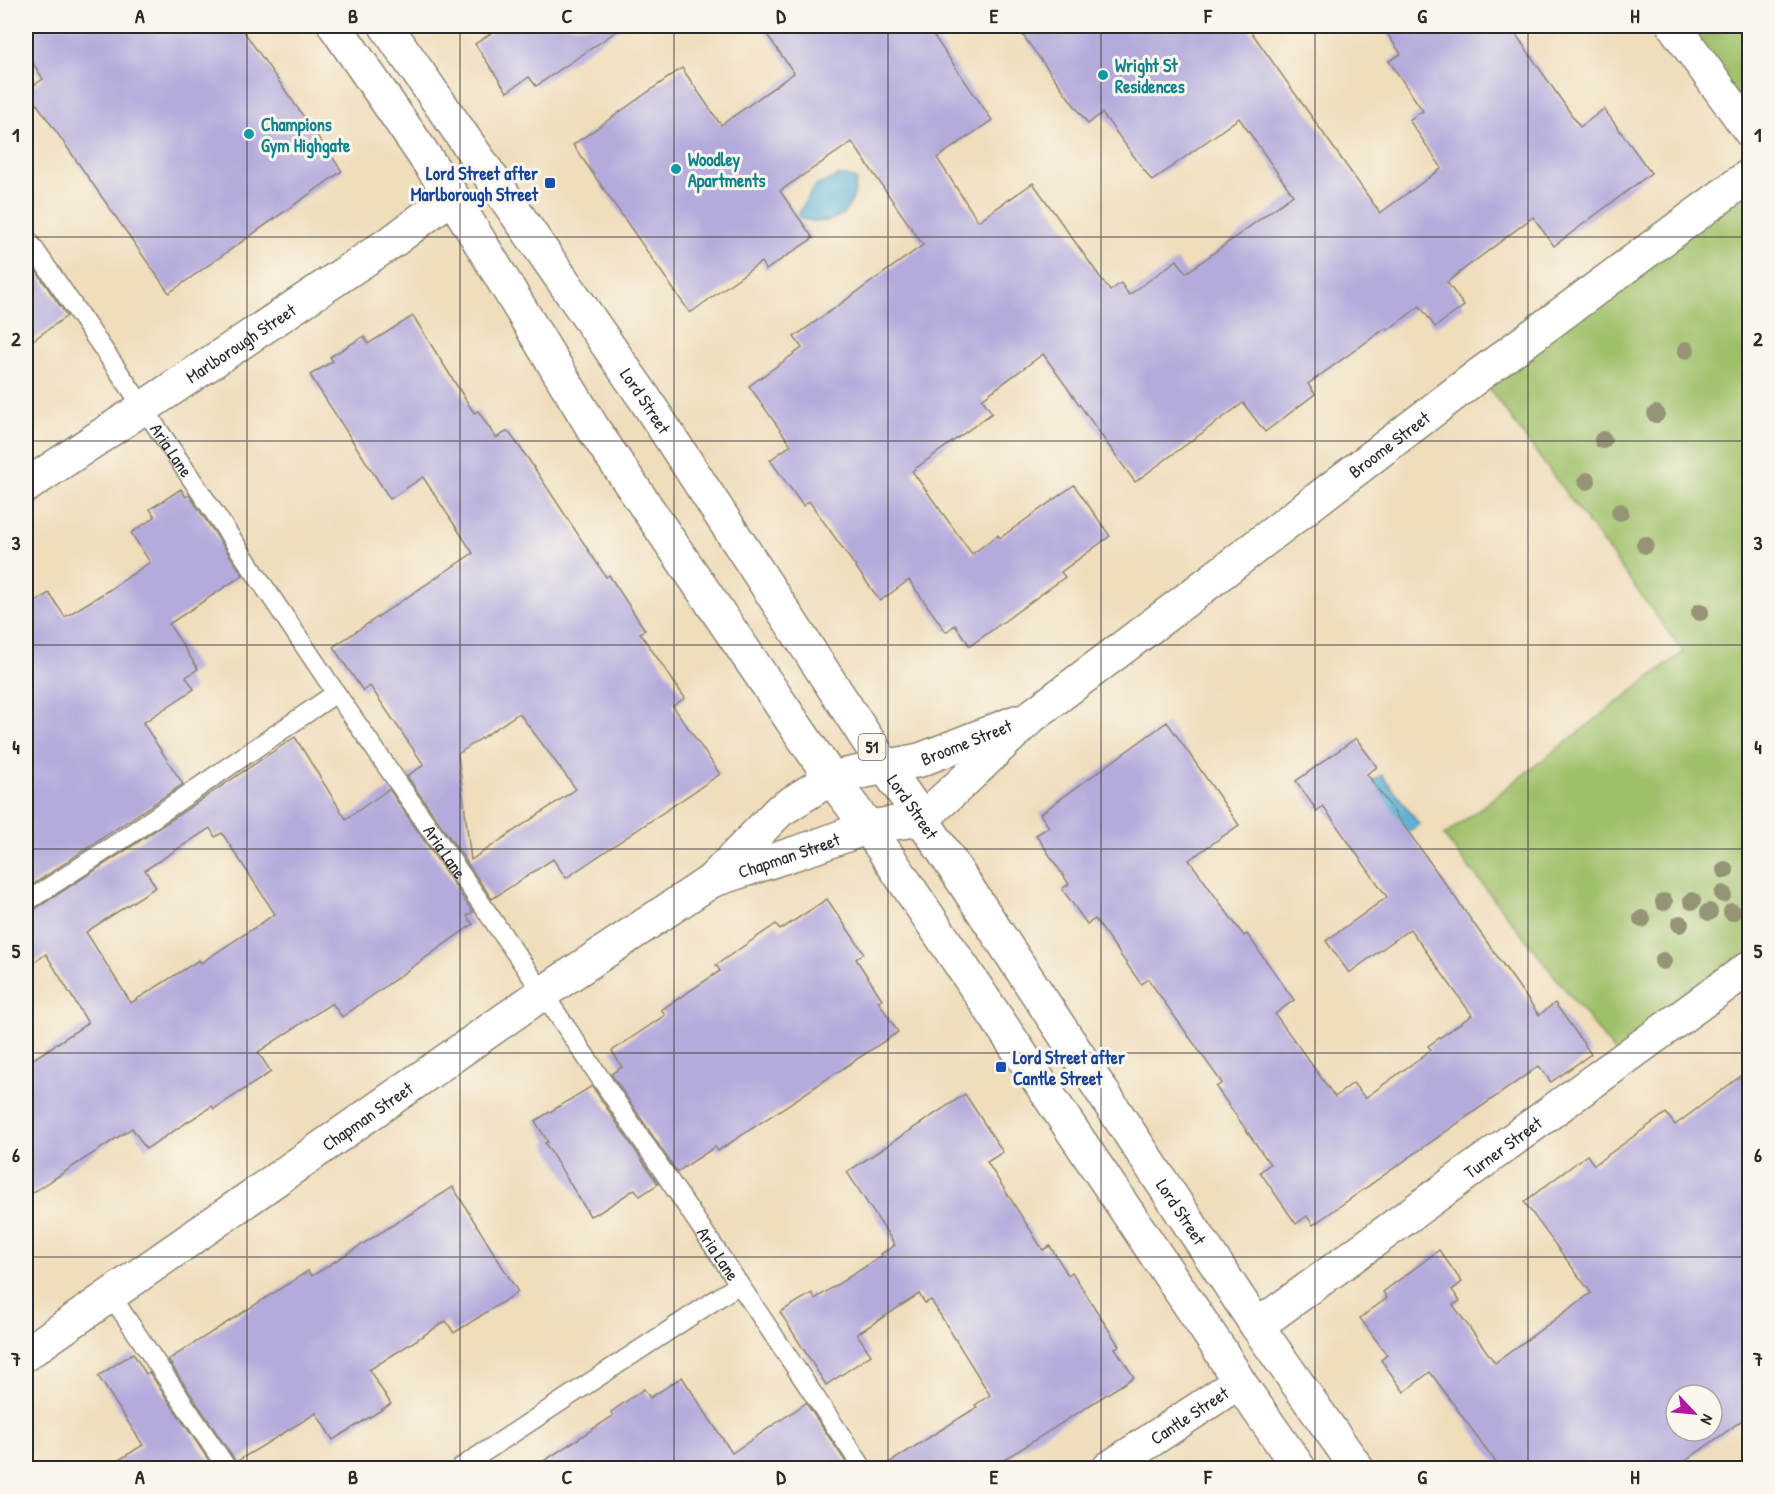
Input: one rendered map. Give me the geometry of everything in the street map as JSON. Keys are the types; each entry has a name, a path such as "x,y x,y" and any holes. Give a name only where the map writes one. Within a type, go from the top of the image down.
{"street":[{"path":"335,26 452,196 594,430 831,778 868,827 1239,1382 1299,1468"},
{"name":"Lord Street","path":"386,26 643,396 886,768 1257,1326 1357,1468"},
{"path":"1674,26 1749,131"},
{"name":"Broome Street","path":"922,819 1032,716 1479,375 1749,175"},
{"name":"Marlborough Street","path":"26,486 396,239 452,196"},
{"name":"Broome Street","path":"831,778 920,760 1032,716"},
{"name":"Chapman Street","path":"26,1354 543,993 711,881 779,811 831,778"},
{"path":"868,827 922,819"},
{"name":"Chapman Street","path":"711,881 868,827"},
{"name":"Turner Street","path":"1257,1326 1749,966"},
{"name":"Cantle Street","path":"1108,1468 1239,1382"}],"lane":[{"name":"Aria Lane","path":"26,237 543,993 863,1468"},
{"path":"26,902 120,842 336,693"},
{"path":"460,1468 738,1285"},
{"path":"110,1294 227,1468"}],"green space":[{"path":"1674,26 1749,26 1749,131"},
{"path":"1749,175 1749,966 1621,1060 1444,836 1683,652 1479,375"}],"water":[{"path":"838,176 856,179 852,201 847,209 841,215 824,221 802,219 799,213 814,187"},
{"path":"1382,775 1419,824 1401,838 1364,787"}],"building":[{"path":"26,26 240,26 342,171 169,293 27,90 43,79 26,52"},
{"path":"502,26 624,26 536,86 529,77 507,92 475,44"},
{"path":"761,26 927,26 992,120 937,158 978,221 1033,183 1110,291 1121,283 1129,295 1177,260 1186,273 1293,195 1239,118 1152,181 1102,113 1088,124 1016,26 1247,26 1380,213 1442,168 1409,120 1423,111 1389,61 1401,54 1382,26 1510,26 1580,127 1604,109 1651,173 1554,246 1533,217 1447,282 1464,306 1435,327 1420,306 1308,384 1315,394 1265,432 1243,403 1135,482 1043,354 982,399 992,413 912,471 972,554 998,535 1000,538 1074,485 1110,536 1061,572 1065,577 970,646 955,625 946,632 909,580 880,601 809,501 803,506 770,460 791,445 749,386 802,348 794,337 923,245 852,142 780,191 813,238 766,270 761,262 690,313 573,145 682,68 721,125 794,73"},
{"path":"26,256 67,316 26,345"},
{"path":"413,316 474,413 478,411 496,438 508,431 606,577 609,575 645,630 640,633 685,698 673,706 720,774 566,878 553,859 492,899 407,776 424,765 370,686 363,691 333,647 473,553 423,477 390,499 310,375 333,361 330,357 364,336 368,344","holes":["519,713 576,789 471,860 458,754"]},
{"path":"181,489 186,497 189,495 243,575 169,624 198,669 186,677 194,689 143,723 183,784 26,889 26,608 49,593 65,617 150,562 131,533 155,517 150,509"},
{"path":"1167,722 1239,825 1189,860 1244,936 1247,934 1294,1000 1275,1014 1335,1097 1353,1083 1365,1098 1431,1050 1428,1046 1472,1015 1410,929 1349,973 1326,941 1387,897 1323,806 1317,811 1296,781 1356,738 1377,767 1367,774 1539,1015 1555,1003 1591,1054 1551,1082 1539,1066 1313,1225 1307,1216 1296,1224 1260,1172 1270,1164 1216,1087 1222,1083 1148,979 1141,984 1095,919 1087,924 1062,889 1069,884 1036,835 1049,827 1040,814"},
{"path":"295,737 346,819 389,789 473,912 467,916 473,924 342,1017 332,1003 258,1052 271,1072 214,1109 212,1106 146,1149 132,1128 26,1197 26,1064 88,1023 46,954 26,968 26,913 126,850","holes":["210,828 215,837 222,833 275,914 201,963 199,960 131,1003 86,932 156,887 145,870"]},
{"path":"827,899 864,953 856,959 882,999 878,1001 898,1032 718,1151 715,1147 677,1172 611,1074 622,1067 612,1051 665,1015 661,1010 720,971 716,965 776,924 780,930"},
{"path":"1749,1070 1749,1415 1724,1433 1724,1383 1664,1383 1664,1443 1710,1443 1676,1468 1500,1468 1430,1372 1404,1392 1381,1360 1387,1355 1360,1318 1387,1298 1383,1292 1439,1250 1462,1282 1452,1290 1460,1301 1453,1305 1495,1363 1591,1293 1524,1202 1587,1155 1594,1165 1666,1113 1675,1125"},
{"path":"592,1086 658,1184 640,1196 635,1189 597,1214 590,1216 545,1143 548,1142 535,1121"},
{"path":"965,1094 1003,1152 987,1162 1043,1250 1050,1246 1068,1275 1072,1272 1119,1346 1115,1348 1134,1377 991,1468 881,1468 977,1407 975,1405 990,1395 931,1300 925,1303 919,1294 857,1334 871,1355 826,1385 780,1312 812,1293 815,1299 882,1256 881,1254 895,1245 847,1172"},
{"path":"453,1187 518,1292 454,1333 446,1321 369,1370 391,1404 333,1440 316,1413 236,1462 168,1360 308,1271 312,1276"},
{"path":"133,1353 146,1374 149,1372 214,1468 106,1468 143,1445 98,1376"},
{"path":"682,1377 732,1453 806,1403 850,1468 533,1468 613,1416 611,1412 644,1389 650,1398"}],"place":[{"name":"Wright St Residences","path":"1103,75"},
{"name":"Champions Gym Highgate","path":"249,134"},
{"name":"Woodley Apartments","path":"676,169"},
{"name":"Lord Street after Marlborough Street","path":"550,183"},
{"name":"Lord Street after Cantle Street","path":"1001,1067"}]}
